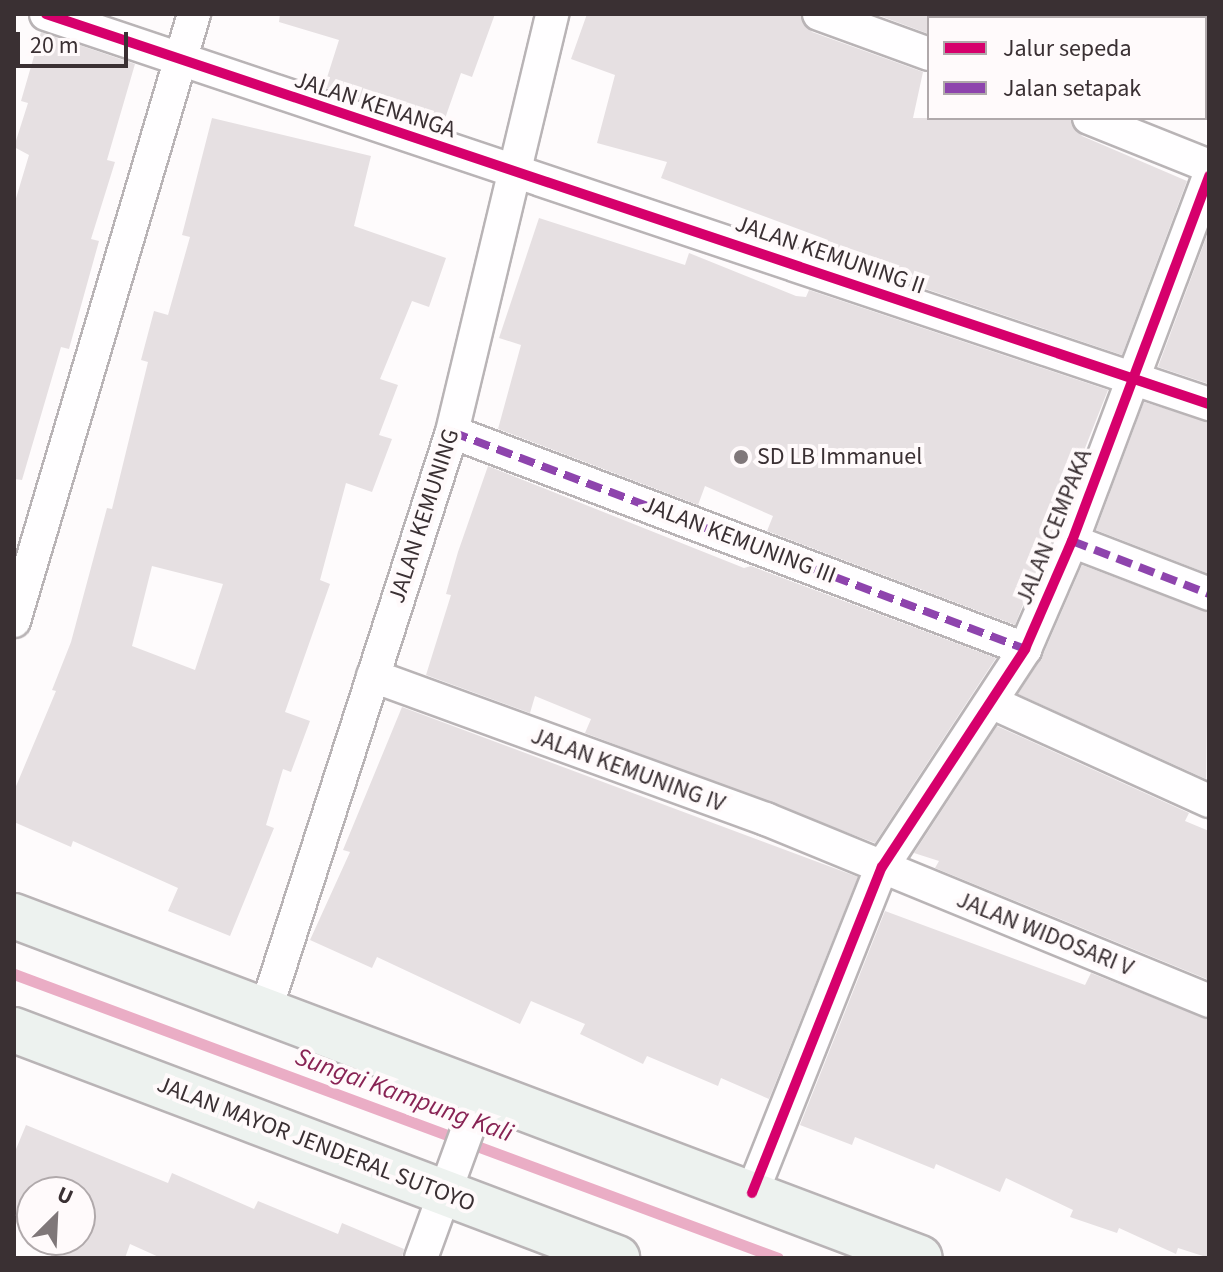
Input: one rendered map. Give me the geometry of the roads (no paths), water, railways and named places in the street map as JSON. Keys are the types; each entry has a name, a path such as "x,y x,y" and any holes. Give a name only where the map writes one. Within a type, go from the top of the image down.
{"main road":[{"path":"14,916 266,1009 478,1100 752,1193 920,1258"},
{"name":"JALAN MAYOR JENDERAL SUTOYO","path":"14,1030 447,1186 617,1258"}],"street":[{"name":"JALAN KENANGA","path":"46,14 512,169"},
{"path":"14,621 194,14"},
{"name":"JALAN KEMUNING","path":"266,1009 452,432 512,169 552,14"},
{"path":"819,14 927,53"},
{"path":"1094,120 1209,166"},
{"name":"JALAN KEMUNING II","path":"512,169 1209,404"},
{"name":"JALAN CEMPAKA","path":"752,1193 882,867 993,703 1025,649 1072,541 1209,176"},
{"name":"JALAN KEMUNING III","path":"452,432 1025,649"},
{"path":"1072,541 1209,594"},
{"name":"JALAN KEMUNING IV","path":"373,676 766,819 882,867"},
{"path":"993,703 1209,801"},
{"name":"JALAN WIDOSARI V","path":"882,867 1209,1001"},
{"path":"421,1258 478,1100"}],"waterway":[{"name":"Sungai Kampung Kali","path":"14,974 778,1258"}],"place":[{"name":"SD LB Immanuel","path":"741,457"}]}
